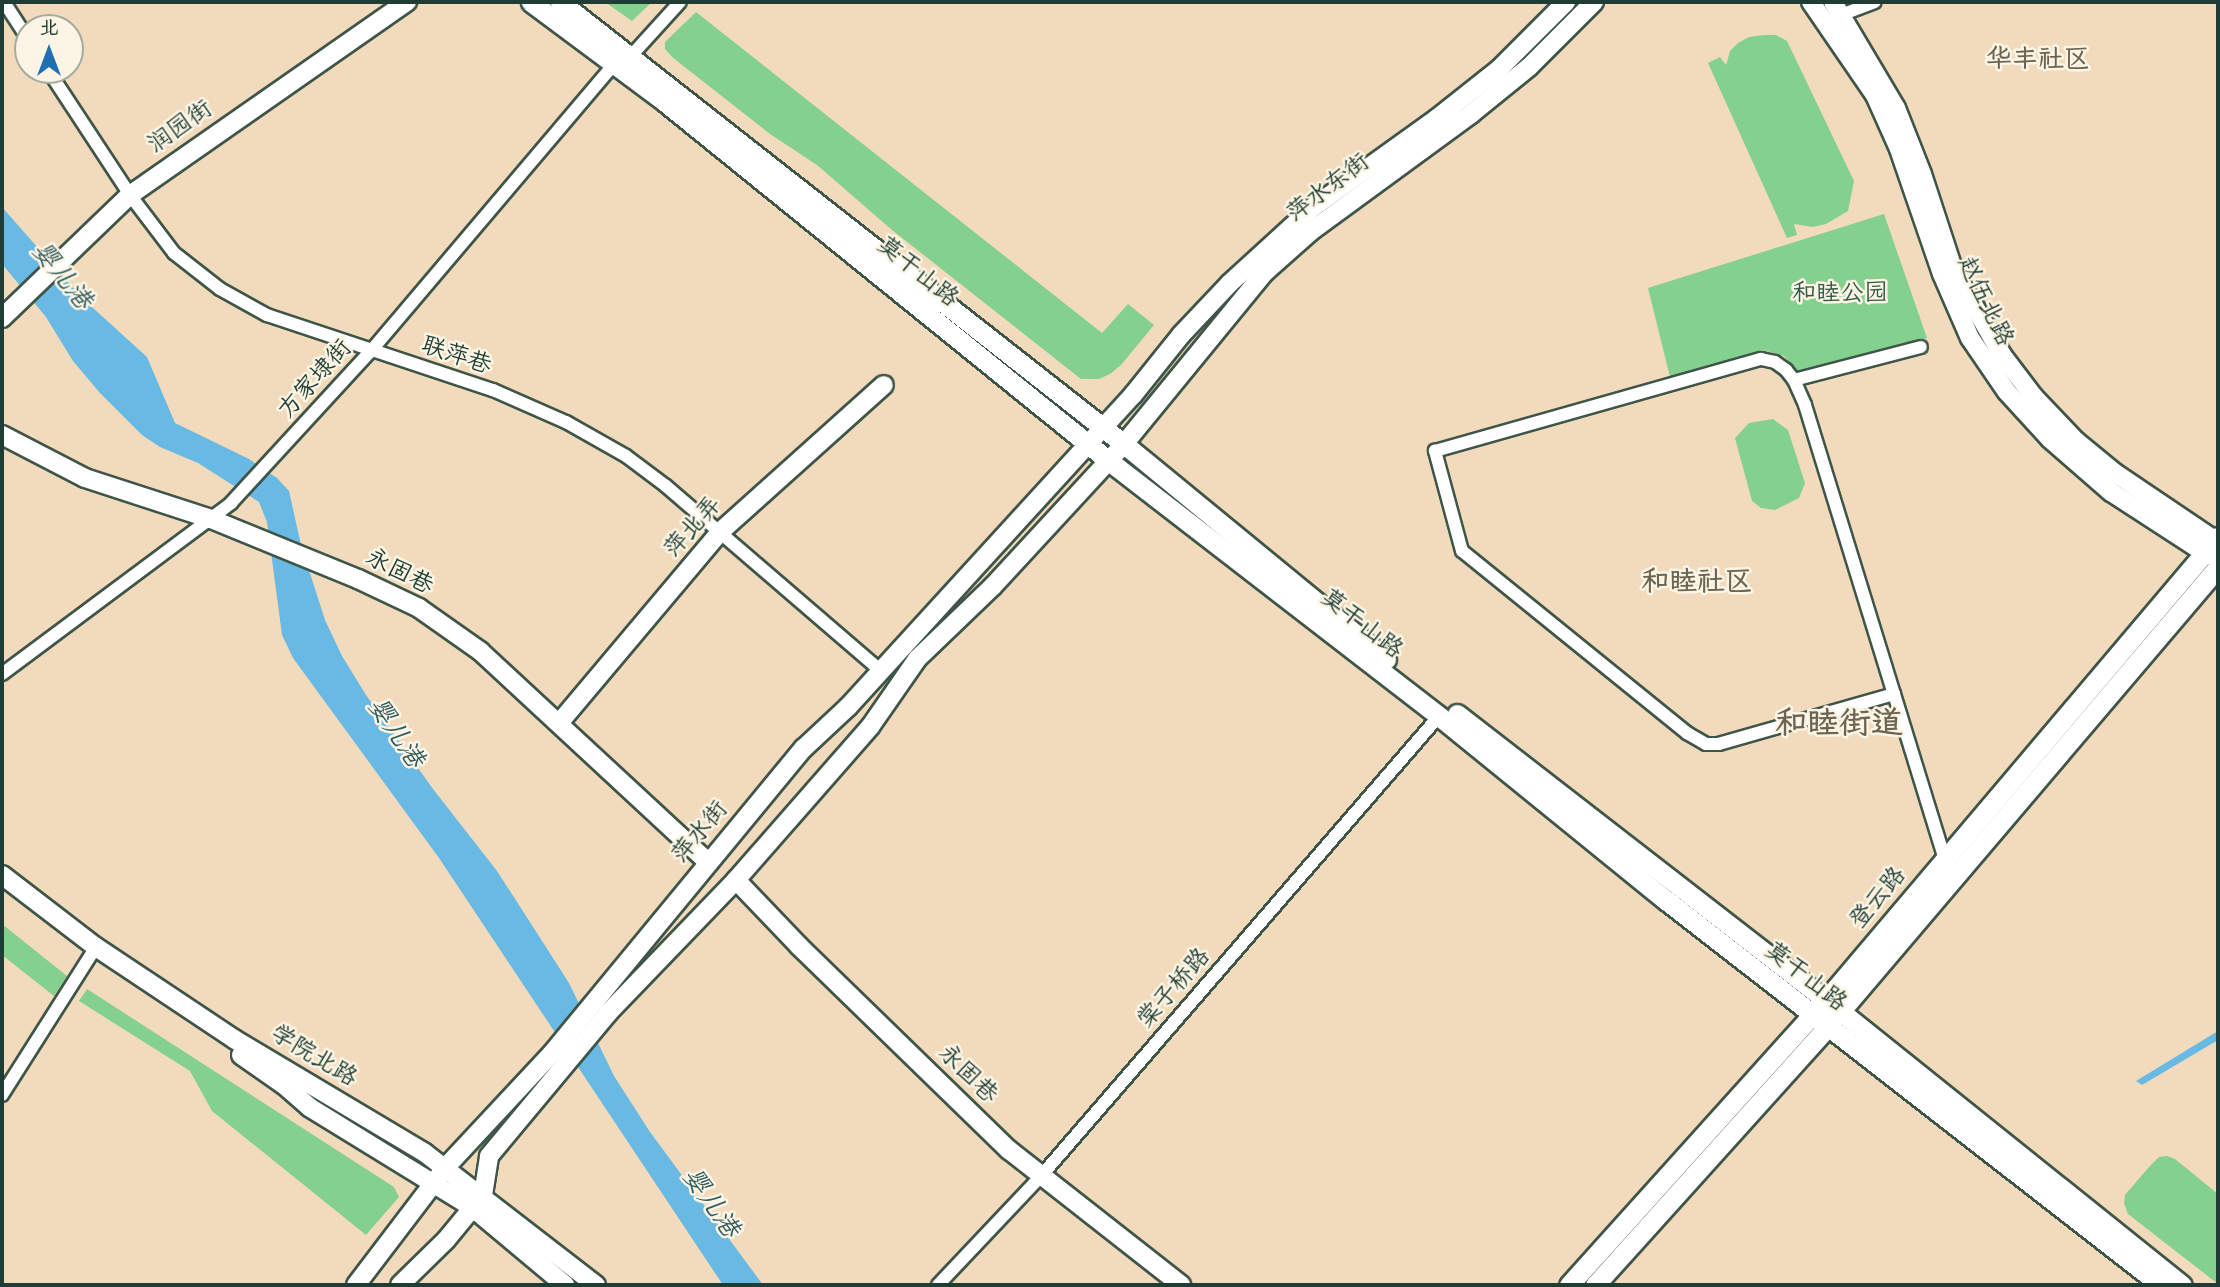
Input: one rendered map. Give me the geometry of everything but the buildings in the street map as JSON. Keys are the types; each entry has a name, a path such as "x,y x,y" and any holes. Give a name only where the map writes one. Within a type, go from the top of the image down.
{"main road":[{"name":"润园街","path":"2,318 130,195 407,2"},
{"name":"莫干山路","path":"531,2 622,61"},
{"name":"莫干山路","path":"560,2 622,61 1095,435 1124,444 2161,1285"},
{"name":"萍水东街","path":"1095,435 1181,335 1230,283 1281,236 1312,208 1436,119 1499,69 1566,2"},
{"name":"萍水东街","path":"1124,444 1265,272 1310,232 1471,114 1529,67 1594,2"},
{"name":"赵伍北路","path":"1811,2 1837,36 1880,104 1899,149 1942,275 1970,338 1988,367 2035,424 2080,467 2111,492 2216,551"},
{"name":"赵伍北路","path":"1837,8 1896,108 1922,174 1953,269 2002,355 2034,397 2076,440 2216,551"},
{"name":"萍北弄","path":"560,723 720,532 884,385"},
{"name":"永固巷","path":"2,435 85,478 211,519 358,579 419,608 480,651 708,862"},
{"name":"莫干山路","path":"1095,435 1109,461 1439,716 1667,901 1826,1013 2182,1285"},
{"name":"萍水街","path":"478,1202 489,1157 558,1059 602,1006 708,862 804,748 881,671 1095,435"},
{"name":"萍水街","path":"602,1006 736,880 870,727 917,659 993,586 1124,444"},
{"name":"登云路","path":"1569,1285 1826,1013 1945,860 2216,551"},
{"name":"登云路","path":"1595,1285 2216,551"},
{"name":"学院北路","path":"2,875 93,952"},
{"name":"永固巷","path":"736,880 930,1074 1041,1177 1181,1285"},
{"name":"学院北路","path":"2,888 251,1061 309,1107 440,1175 596,1285"},
{"name":"萍水街","path":"356,1285 440,1175 558,1059"},
{"name":"学院北路","path":"478,1202 565,1285"},
{"path":"400,1285 478,1202"}],"street":[{"path":"4,2 14,17"},
{"name":"方家埭街","path":"2,674 231,503 370,352 622,61 680,2"},
{"path":"1837,8 1875,2"},
{"name":"联萍巷","path":"57,84 130,195 174,253 220,289 267,315 370,352 493,390 566,422 626,456 720,532 881,671"},
{"path":"1794,380 1921,347"},
{"path":"1894,694 1719,744 1706,744 1676,724 1462,551 1435,451 1761,359 1775,362 1794,380 1894,694 1945,860"},
{"name":"棠子桥路","path":"938,1285 1041,1177 1439,716"},
{"path":"2,1094 93,952"}],"green space":[{"path":"605,2 652,2 632,21"},
{"path":"696,12 1102,333 1128,304 1154,325 1121,365 1110,374 1099,379 1081,379 892,230 817,165 770,134 672,57 665,49 665,42"},
{"path":"1776,35 1787,41 1854,181 1848,211 1826,224 1813,227 1794,224 1797,235 1787,238 1708,63 1720,57 1726,65 1730,51 1738,43 1749,37"},
{"name":"和睦公园","path":"1884,214 1927,338 1798,371 1784,356 1763,350 1670,377 1648,288"},
{"path":"1773,419 1788,430 1805,483 1799,498 1775,510 1761,508 1752,501 1735,438 1749,423"},
{"path":"2,924 67,976 54,996 2,955"},
{"path":"87,989 394,1187 399,1197 366,1235 212,1111 190,1071 79,1001"},
{"path":"2159,1157 2175,1159 2218,1194 2218,1284 2128,1214 2124,1203 2125,1195"}],"water":[{"name":"婴儿港","path":"2,207 82,298 147,357 175,423 249,459 277,478 289,491 301,545 325,620 342,656 366,695 433,789 497,871 569,983 614,1076 650,1132 763,1285 723,1285 439,858 293,658 282,635 267,522 259,502 198,463 160,447 142,435 100,393 73,361 46,317 2,264"},
{"path":"2218,1031 2218,1040 2142,1085 2136,1081"}],"district":[{"name":"华丰社区","path":"2038,62"},
{"name":"和睦社区","path":"1697,584"},
{"name":"和睦街道","path":"1839,726"}]}
